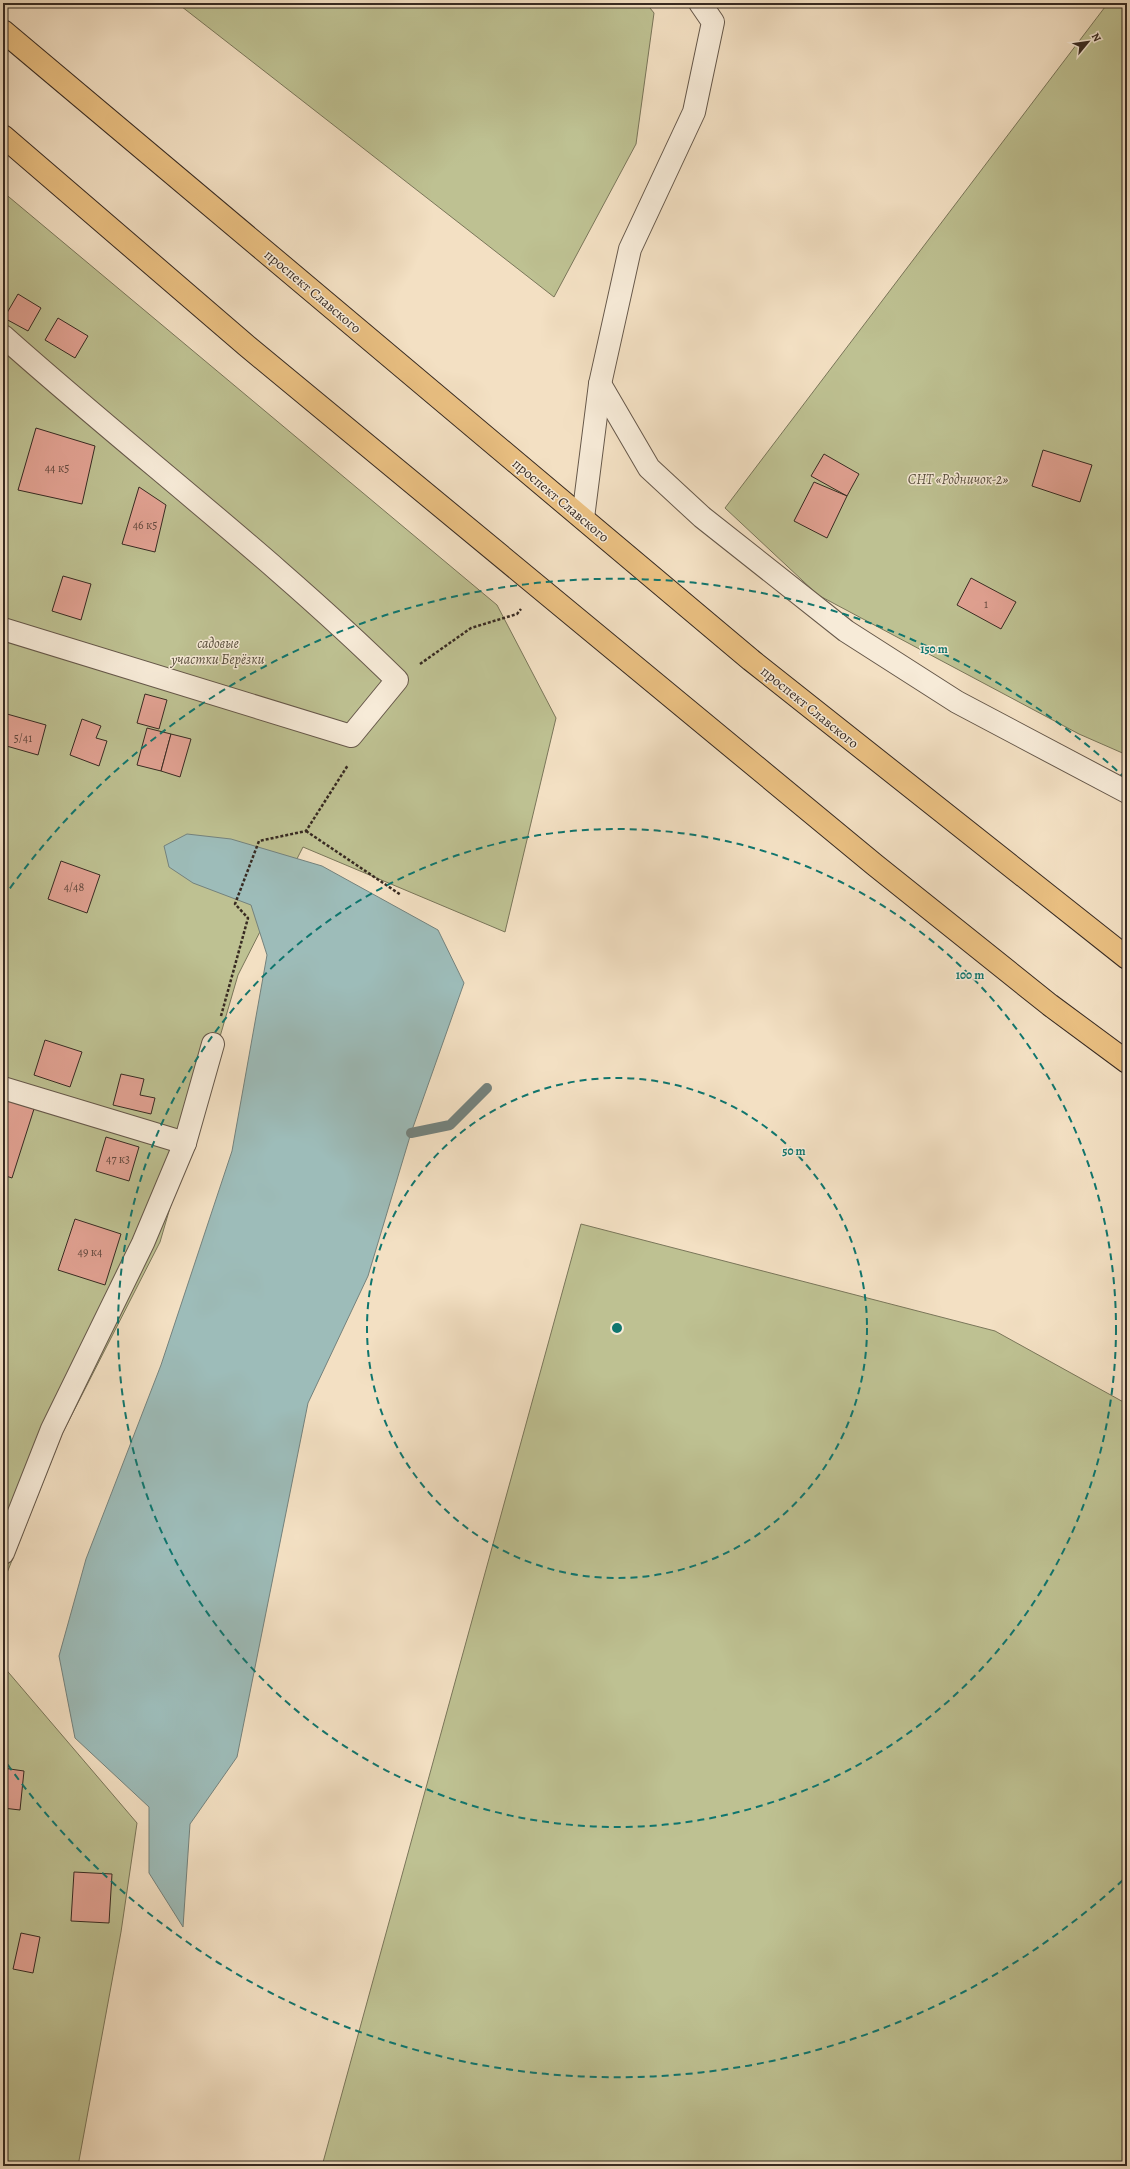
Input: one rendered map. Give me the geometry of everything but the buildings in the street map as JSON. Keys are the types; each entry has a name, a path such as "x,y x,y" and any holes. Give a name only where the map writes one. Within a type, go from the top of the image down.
{"main road":[{"name":"проспект Славского","path":"3,31 751,660 1127,958"},
{"path":"3,136 247,346 887,875 1050,1005 1127,1062"}],"street":[{"path":"583,518 600,384 630,248 694,112 713,22 700,3"},
{"path":"3,336 70,396 343,626 397,680 351,736 3,629"},
{"path":"600,384 650,468 702,517 846,631 957,702 1127,792"},
{"path":"3,1553 8,1529 52,1429 144,1243 185,1144 213,1044"},
{"path":"3,1088 185,1144"}],"path":[{"path":"397,680 471,628 517,614 540,588"},
{"path":"306,831 358,748 351,736"},
{"path":"213,1044 248,918 235,904 259,841 306,831 402,895"}],"green space":[{"path":"177,3 646,3 654,13 636,144 554,297"},
{"name":"СНТ «Родничок-2»","path":"1108,3 1127,3 1127,755 1079,734 818,595 725,508"},
{"name":"садовые участки Берёзки","path":"3,192 497,605 556,718 505,932 303,847 238,975 160,1242 62,1434 3,1583"},
{"path":"581,1224 995,1331 1127,1404 1127,2166 322,2166"},
{"path":"3,1666 137,1823 121,1932 78,2166 3,2166"}],"water":[{"path":"187,834 231,839 322,866 438,930 464,983 411,1133 368,1276 308,1403 237,1757 190,1824 183,1927 149,1873 149,1807 75,1738 59,1656 86,1559 161,1365 232,1151 267,955 251,905 193,883 169,867 164,846"}],"waterway":[{"path":"411,1133 450,1125 487,1088"}]}
